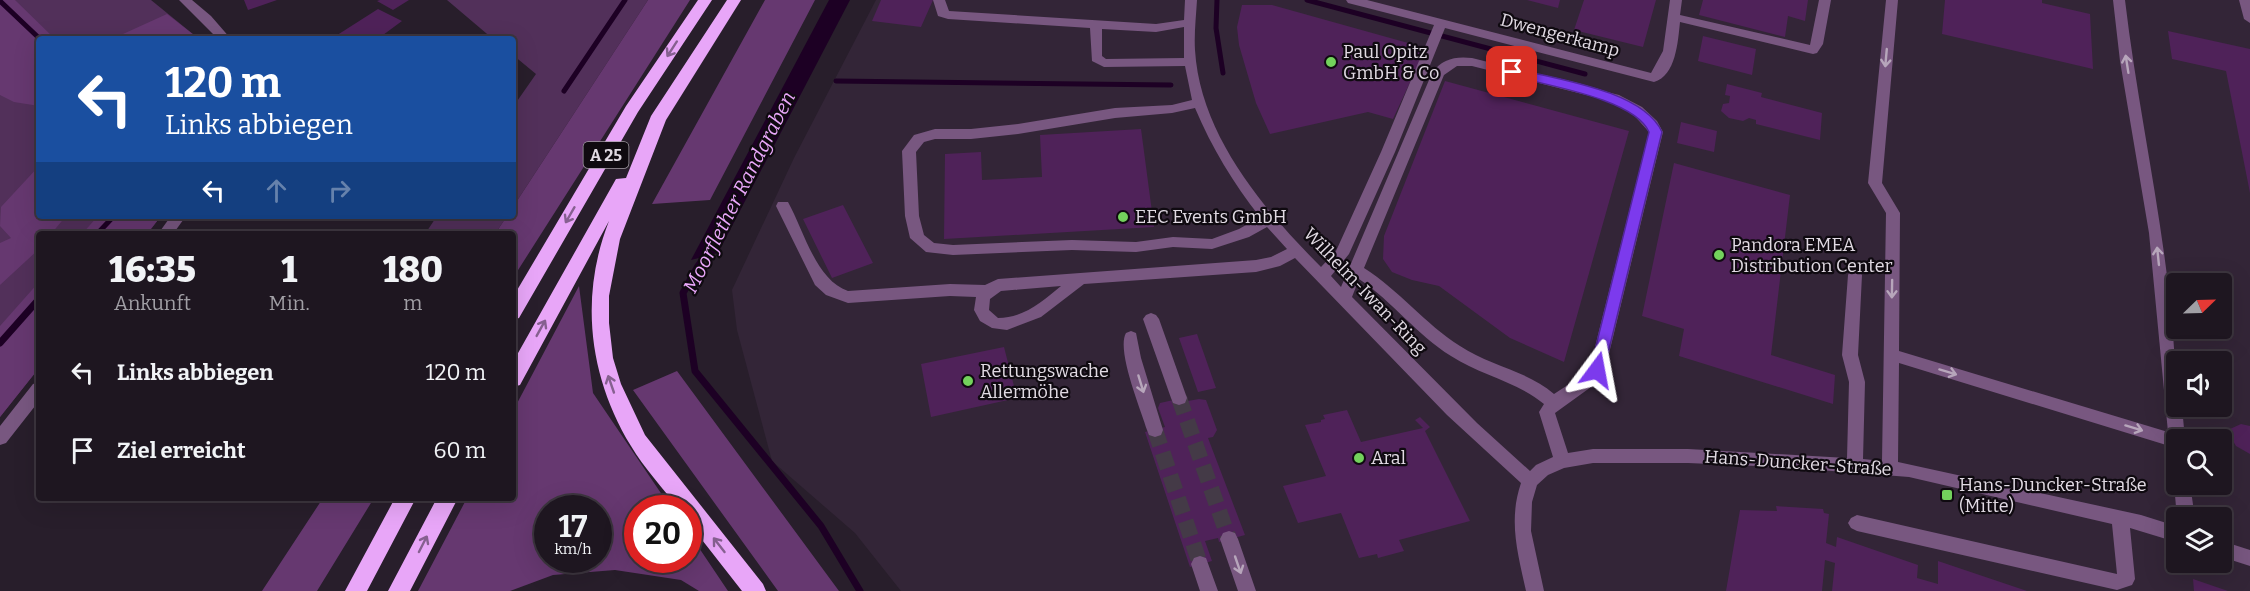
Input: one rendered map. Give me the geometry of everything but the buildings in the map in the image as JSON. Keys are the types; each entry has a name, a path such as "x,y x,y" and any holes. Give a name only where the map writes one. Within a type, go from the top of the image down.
{"highway":[{"name":"A 25","path":"516,308 632,110 705,0"},
{"name":"A 25","path":"516,374 659,116 734,0"},
{"path":"659,116 611,239 600,296 604,358 610,384 638,441 755,591"},
{"path":"356,591 404,501"},
{"path":"399,591 446,501"}],"street":[{"path":"185,0 222,36"},
{"path":"939,0 942,13 948,15 1156,28 1187,23"},
{"name":"Wilhelm-Iwan-Ring","path":"1191,0 1187,23 1198,104 1213,139 1233,173 1269,219 1322,276 1493,450 1530,481"},
{"name":"Dwengerkamp","path":"1352,0 1438,30 1654,78 1664,69 1669,58 1674,17"},
{"path":"1676,0 1674,17 1813,50 1817,44 1825,0"},
{"path":"1890,469 1893,213 1875,183 1892,0"},
{"path":"2119,0 2126,61 2156,234 2176,429"},
{"path":"2245,0 2250,19"},
{"path":"1096,24 1096,58 1104,63 1191,62"},
{"path":"1322,276 1342,254 1388,152 1438,30"},
{"path":"1344,298 1438,73 1447,63 1460,60 1472,62 1614,99 1637,110 1652,124 1656,132 1597,370 1591,380 1553,403 1547,412 1562,461"},
{"path":"1198,104 1172,109 1115,113 1018,129 971,134 935,134 919,138 909,151 912,216 917,238 931,248 953,250 1072,245 1136,247 1173,242 1212,244 1244,233 1269,219"},
{"path":"783,206 820,281 837,294 848,297 950,290 986,291 998,285 1078,281 1256,266 1275,262 1298,250"},
{"path":"167,231 177,219"},
{"path":"1356,270 1373,281 1427,330 1455,351 1487,369 1536,387 1553,403"},
{"path":"1855,275 1850,355 1857,382 1855,466"},
{"path":"986,291 981,303 984,314 993,322 1006,325 1037,312 1078,281"},
{"path":"1151,319 1179,398"},
{"path":"1131,337 1133,358 1155,430"},
{"path":"1892,355 2166,437"},
{"path":"0,438 36,393"},
{"name":"Hans-Duncker-Straße","path":"1530,481 1542,470 1562,461 1593,456 1688,456 1909,470 2120,518 2166,531"},
{"path":"1530,481 1523,502 1522,531 1536,591"},
{"path":"1857,523 2117,582 2126,579 2120,518"},
{"path":"1229,539 1247,591"},
{"path":"2232,552 2250,558"},
{"path":"1200,564 1209,591"}],"shaded area":[{"path":"0,0 151,0 195,36 36,36 36,219 159,219 149,231 36,231 36,372 0,417"},
{"path":"0,0 15,0 52,36 36,36 36,106 14,102 0,95"},
{"path":"447,0 648,0 516,202 516,103 536,74 516,57 516,36 489,36"},
{"path":"648,0 690,0 516,273 516,231 497,231 505,219 516,219 516,202"},
{"path":"765,0 815,0 710,200 652,204"},
{"path":"876,0 2250,0 2250,591 901,591 855,533 772,461 737,330 732,290 794,158"},
{"path":"167,14 195,36 119,36"},
{"path":"36,169 36,219 64,219 54,231 36,231 36,252 0,285 0,243 11,238 0,226 1,207"},
{"path":"95,219 159,219 149,231 85,231"},
{"path":"435,219 505,219 497,231 427,231"},
{"path":"36,285 36,372 0,417 0,326"},
{"path":"579,286 593,393 662,495 624,495 624,571 612,570 612,495 534,495 534,573 578,573 553,575 510,591 418,591 465,501 516,501 516,405"},
{"path":"677,371 839,591 778,591 633,390"},
{"path":"321,501 372,501 317,591 262,591"},
{"path":"702,552 728,591 699,591 681,580 635,573 702,573"}],"water":[{"path":"829,0 850,0 718,253 691,260"}],"waterway":[{"path":"564,91 625,0"},
{"path":"1217,0 1216,28 1223,73"},
{"path":"1307,0 1585,74"},
{"path":"0,1 37,36"},
{"path":"836,81 1171,85"},
{"path":"100,231 111,219"},
{"name":"Moorflether Randgraben","path":"697,267 705,252"},
{"name":"Moorflether Randgraben","path":"698,266 683,293 695,371 821,526 860,591"},
{"path":"0,343 36,302"}],"tunnel":[{"path":"1179,398 1229,539"},
{"path":"1155,430 1200,564"}],"place":[{"name":"Paul Opitz GmbH & Co","path":"1331,62"},
{"name":"EEC Events GmbH","path":"1123,217"},
{"name":"Pandora EMEA Distribution Center","path":"1719,255"},
{"name":"Rettungswache Allermöhe","path":"968,381"},
{"name":"Aral","path":"1359,458"},
{"name":"Hans-Duncker-Straße (Mitte)","path":"1947,495"}],"route":[{"path":"1512,72 1614,99 1637,110 1652,124 1656,132 1597,370"}]}
